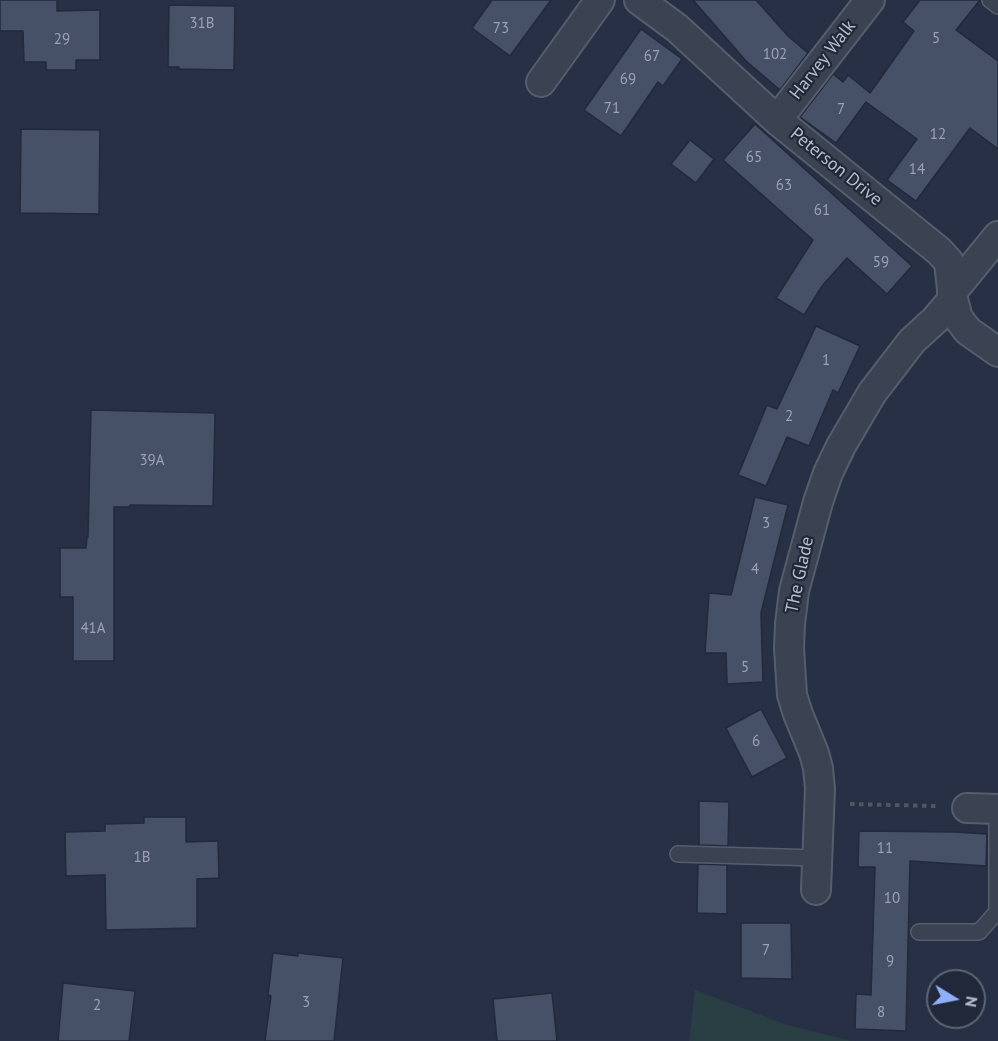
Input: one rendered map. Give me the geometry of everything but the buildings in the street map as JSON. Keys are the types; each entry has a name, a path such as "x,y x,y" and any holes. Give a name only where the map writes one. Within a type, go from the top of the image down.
{"street":[{"path":"541,82 600,0"},
{"name":"Peterson Drive","path":"639,0 677,28 777,120 939,251 949,262 952,295 958,318 968,331 998,352"},
{"name":"Harvey Walk","path":"777,120 870,0"},
{"name":"The Glade","path":"816,890 820,803 818,768 792,694 790,673 790,624 801,560 828,473 872,393 912,341 934,320 998,236"},
{"path":"967,808 997,809"}],"lane":[{"path":"990,0 998,6"},
{"path":"919,932 979,932 997,912 997,809"},
{"path":"678,854 818,858"}],"path":[{"path":"820,803 967,808"}],"green space":[{"path":"695,990 787,1025 851,1041 689,1041"}]}
